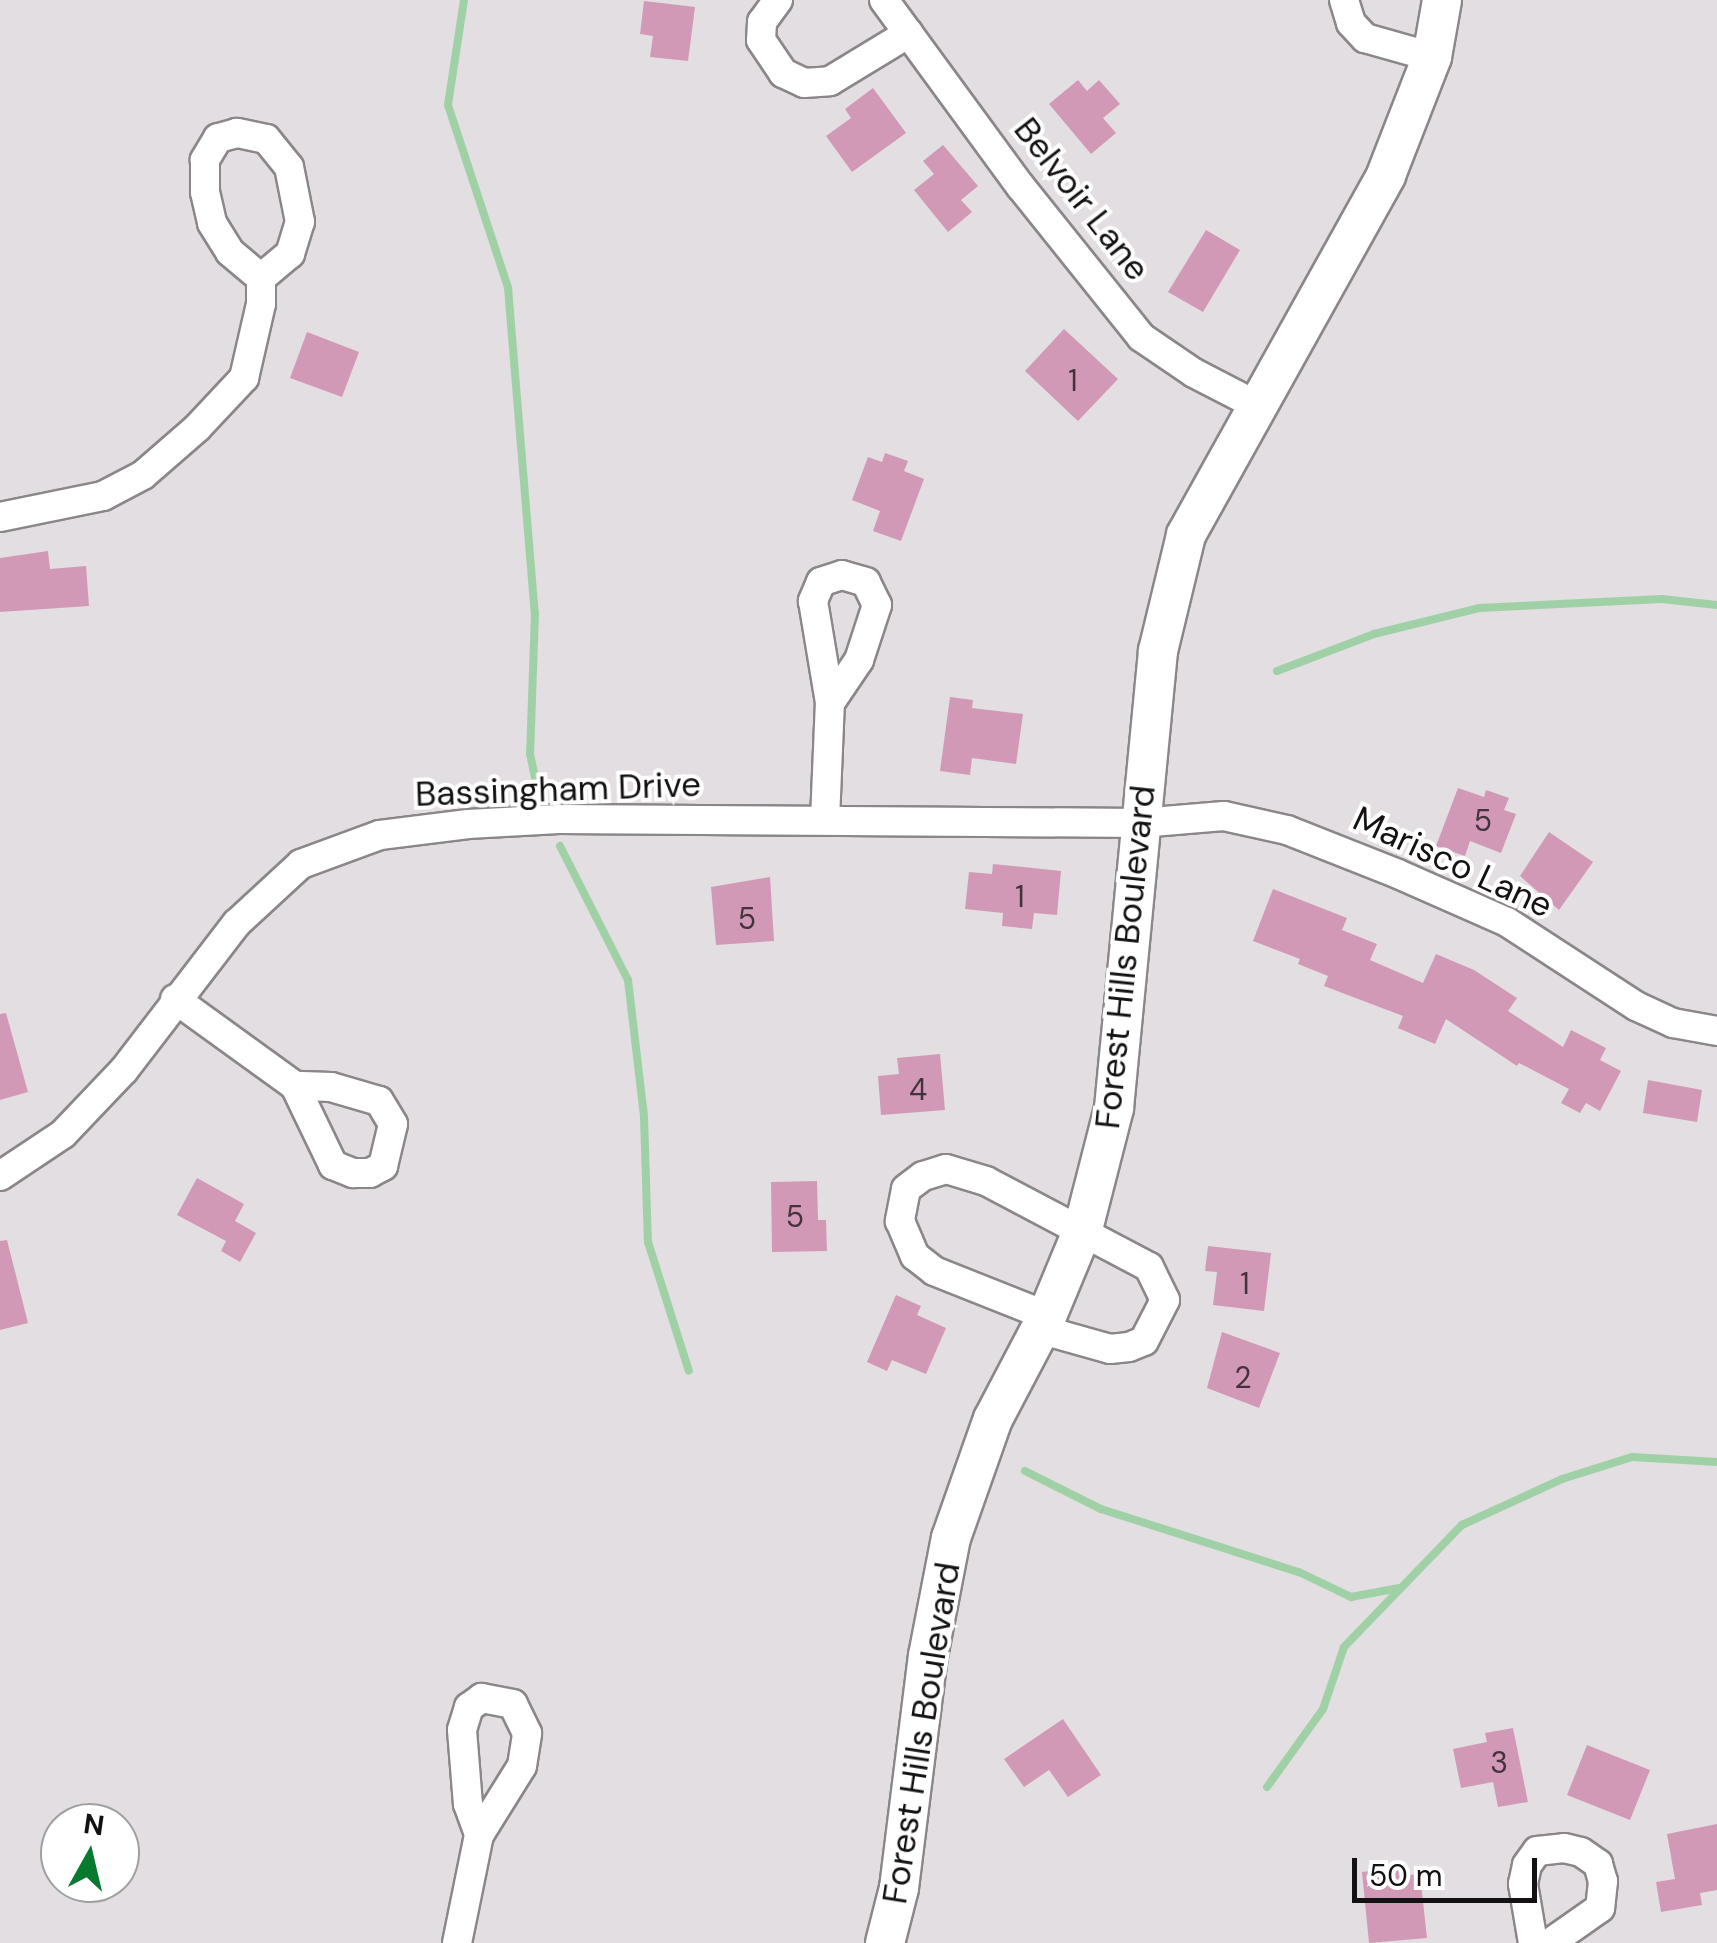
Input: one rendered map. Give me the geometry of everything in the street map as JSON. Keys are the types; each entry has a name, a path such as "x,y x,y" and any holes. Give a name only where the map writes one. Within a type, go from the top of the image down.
{"main road":[{"name":"Forest Hills Boulevard","path":"885,1943 899,1888 928,1656 951,1538 993,1418 1043,1323 1083,1230 1114,1108 1158,651 1186,535 1386,175 1432,57 1442,0"}],"street":[{"path":"778,0 762,22 761,40 782,73 804,83 830,81 909,32"},
{"name":"Belvoir Lane","path":"884,0 1021,187 1141,337 1194,373 1256,404"},
{"path":"1344,0 1351,23 1364,38 1432,57"},
{"path":"237,133 266,139 289,166 297,191 300,222 290,254 261,278 230,252 212,223 205,192 204,160 218,138 237,133"},
{"path":"0,518 103,496 143,475 197,428 244,378 261,304 261,278"},
{"path":"825,820 830,703"},
{"name":"Marisco Lane","path":"1140,823 1224,816 1287,830 1507,922 1636,1006 1673,1022 1717,1031"},
{"name":"Bassingham Drive","path":"0,1176 63,1134 124,1070 237,923 300,864 380,835 558,819 1140,823"},
{"path":"176,998 295,1086"},
{"path":"946,1169 986,1181 1083,1230 1149,1267 1165,1300 1157,1323 1144,1341 1110,1349 1043,1323 934,1271 915,1256 900,1222 902,1196 922,1176 946,1169"},
{"path":"457,1943 479,1835"},
{"path":"1533,1943 1523,1884 1527,1865 1538,1850 1581,1852 1598,1864 1603,1881 1600,1908 1550,1943"}],"building":[{"path":"644,1 695,7 688,61 650,57 653,36 640,34"},
{"path":"1078,80 1087,91 1099,80 1120,104 1103,118 1116,133 1091,154 1049,104"},
{"path":"873,88 906,133 852,172 826,136 851,118 845,109"},
{"path":"943,145 978,186 961,200 972,212 948,232 914,190 934,174 923,161"},
{"path":"1206,230 1240,250 1203,312 1168,292"},
{"path":"1064,329 1118,379 1078,421 1025,371"},
{"path":"307,332 359,352 342,397 290,378"},
{"path":"885,453 908,461 904,471 924,479 901,541 873,531 880,511 852,500 868,457 882,462"},
{"path":"48,551 50,569 86,566 89,606 0,612 0,558"},
{"path":"950,697 973,700 972,708 1023,714 1016,764 972,758 970,775 940,771"},
{"path":"1458,788 1484,797 1486,790 1509,798 1504,810 1516,814 1501,853 1470,841 1465,856 1436,846"},
{"path":"1549,832 1593,862 1559,910 1520,876"},
{"path":"993,864 1061,871 1057,915 1034,913 1032,929 1002,926 1003,913 965,909 969,872 992,874"},
{"path":"770,877 774,941 716,945 711,887"},
{"path":"1273,889 1347,918 1342,930 1377,944 1370,960 1423,983 1436,954 1474,970 1517,998 1508,1011 1563,1047 1571,1030 1606,1048 1600,1060 1621,1071 1600,1111 1586,1103 1580,1113 1561,1103 1569,1089 1519,1063 1517,1066 1446,1019 1435,1044 1398,1028 1403,1016 1324,986 1328,976 1298,964 1300,959 1253,941"},
{"path":"6,1013 28,1092 0,1100 0,1014"},
{"path":"940,1054 945,1110 881,1115 878,1076 899,1074 897,1058"},
{"path":"1648,1080 1702,1090 1697,1122 1643,1113"},
{"path":"197,1178 244,1204 235,1221 256,1233 240,1262 221,1251 226,1241 177,1215"},
{"path":"817,1181 818,1220 826,1220 827,1251 772,1252 771,1182"},
{"path":"7,1240 28,1323 0,1330 0,1241"},
{"path":"1208,1246 1271,1253 1264,1311 1213,1305 1217,1272 1205,1271"},
{"path":"896,1295 921,1306 917,1315 946,1328 926,1374 892,1360 887,1371 867,1362"},
{"path":"1222,1332 1280,1353 1259,1408 1207,1388"},
{"path":"1063,1719 1101,1775 1068,1797 1049,1770 1024,1787 1004,1759"},
{"path":"1513,1728 1528,1802 1498,1807 1493,1782 1461,1788 1453,1749 1487,1742 1485,1733"},
{"path":"1587,1745 1650,1770 1630,1820 1567,1795"},
{"path":"1717,1824 1717,1890 1700,1893 1702,1905 1661,1912 1656,1882 1675,1879 1667,1834"},
{"path":"1398,1868 1399,1876 1420,1874 1427,1938 1369,1943 1362,1872"}],"waterway":[{"path":"464,0 448,105 508,288 535,613 530,754 539,796"},
{"path":"1277,671 1374,634 1479,608 1662,599 1717,605"},
{"path":"560,846 628,980 644,1117 648,1242 689,1371"},
{"path":"1267,1787 1323,1709 1344,1647 1462,1525 1562,1479 1632,1457 1717,1462"},
{"path":"1025,1471 1101,1509 1299,1572 1351,1597 1399,1588"}]}
